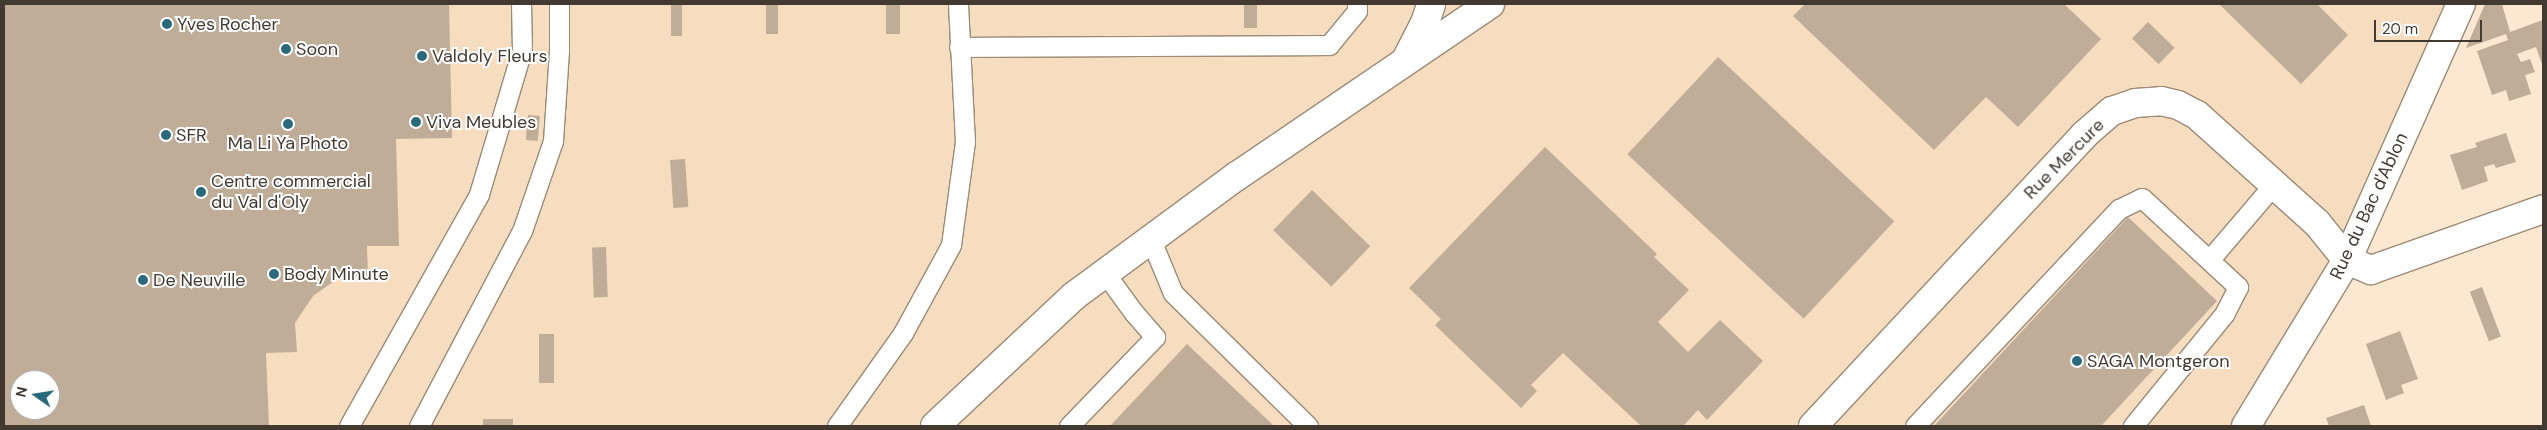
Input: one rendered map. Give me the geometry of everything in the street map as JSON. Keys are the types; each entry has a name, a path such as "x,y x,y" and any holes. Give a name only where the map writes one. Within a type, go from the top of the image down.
{"street":[{"path":"1405,62 1425,23 1431,4"},
{"path":"935,426 1074,296 1237,176 1490,4"},
{"name":"Rue du Bac d'Ablon","path":"2246,426 2347,260 2461,4"},
{"name":"Rue Mercure","path":"1813,426 2084,134 2112,111 2135,102 2161,101 2178,105 2197,115 2317,223 2347,260"},
{"path":"2347,260 2371,270 2543,209"}],"lane":[{"path":"349,426 479,194 522,50 521,4"},
{"path":"420,426 522,230 553,141 559,51 559,4"},
{"path":"836,426 903,333 951,245 965,142 958,4"},
{"path":"959,47 1329,45 1357,11 1357,4"},
{"path":"2210,259 2274,184"},
{"path":"1915,426 2119,209 2142,198 2238,287 2226,313 2133,426"},
{"path":"1151,240 1173,293 1308,426"},
{"path":"1069,426 1155,337 1134,313 1105,273"}],"shaded area":[{"path":"4,4 2457,4 2425,83 2243,426 4,426"}],"building":[{"name":"Centre commercial du Val d'Oly","path":"4,4 449,4 452,138 396,139 399,246 367,246 368,276 340,277 313,296 295,323 297,352 266,353 269,426 4,426"},
{"path":"671,4 682,4 682,36 671,36"},
{"path":"766,4 778,4 778,34 766,34"},
{"path":"886,4 900,4 900,34 886,34"},
{"path":"1244,4 1257,4 1257,28 1244,28"},
{"path":"1805,4 2064,4 2101,39 2018,127 1986,97 1934,150 1793,16"},
{"path":"2219,4 2317,4 2348,35 2301,84"},
{"path":"2485,4 2502,4 2510,32 2543,20 2543,67 2536,47 2517,54 2521,62 2530,59 2535,72 2525,75 2531,94 2509,101 2506,90 2492,95 2477,51 2508,40 2506,34 2466,48"},
{"path":"2148,22 2175,48 2159,64 2132,39"},
{"path":"1718,57 1894,221 1804,319 1627,154"},
{"path":"528,115 540,116 538,141 526,140"},
{"path":"2506,133 2516,162 2496,168 2494,164 2484,167 2488,181 2462,190 2450,155 2477,147 2475,143"},
{"path":"1545,147 1657,254 1654,257 1689,290 1658,322 1688,352 1720,320 1763,361 1707,420 1698,410 1683,426 1641,426 1563,353 1531,385 1537,391 1521,408 1435,325 1441,319 1409,288"},
{"path":"685,159 688,207 673,208 670,160"},
{"path":"1312,190 1370,246 1331,287 1273,230"},
{"path":"2128,217 2217,301 2101,426 1934,426"},
{"path":"592,247 606,247 608,297 594,297"},
{"path":"2482,287 2501,336 2489,341 2470,292"},
{"path":"2400,331 2418,379 2401,385 2404,393 2386,400 2366,344"},
{"path":"539,334 554,334 554,383 539,383"},
{"path":"1187,344 1274,426 1110,426"},
{"path":"2364,405 2371,426 2329,426 2326,418"},
{"path":"483,419 513,419 513,426 483,426"}],"place":[{"name":"Yves Rocher","path":"167,24"},
{"name":"Soon","path":"286,49"},
{"name":"Valdoly Fleurs","path":"422,56"},
{"name":"Viva Meubles","path":"416,122"},
{"name":"Ma Li Ya Photo","path":"288,124"},
{"name":"SFR","path":"166,135"},
{"name":"Centre commercial du Val d'Oly","path":"201,192"},
{"name":"Body Minute","path":"274,274"},
{"name":"De Neuville","path":"143,280"},
{"name":"SAGA Montgeron","path":"2077,361"}]}
